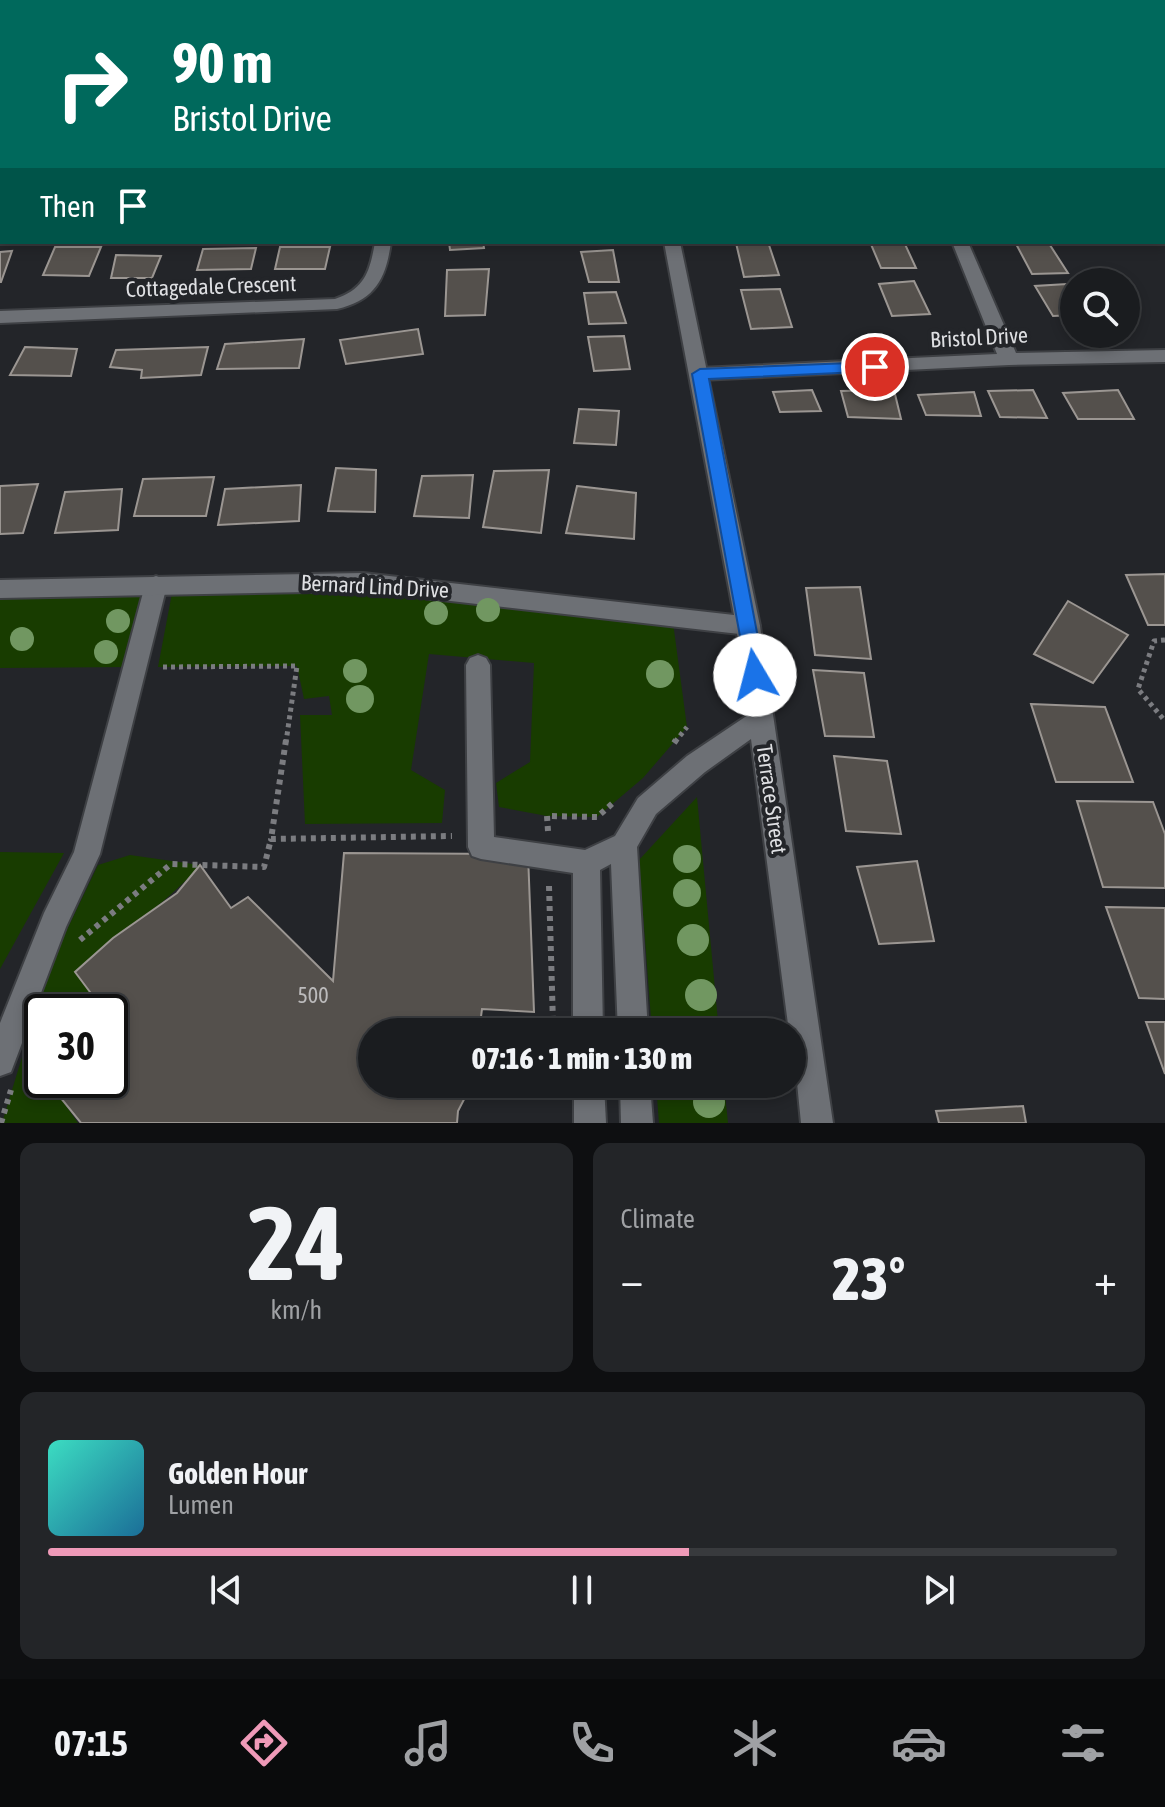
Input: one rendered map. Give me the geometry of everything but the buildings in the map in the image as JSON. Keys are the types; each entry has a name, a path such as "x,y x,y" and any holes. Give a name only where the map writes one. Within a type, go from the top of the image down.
{"street":[{"name":"Cottagedale Crescent","path":"0,317 337,304 362,294 373,284 378,274 383,244"},
{"name":"Terrace Street","path":"672,244 748,626 817,1123"},
{"path":"961,244 1009,359"},
{"name":"Bristol Drive","path":"700,374 1009,359 1165,356"},
{"name":"Bernard Lind Drive","path":"0,589 363,582 748,626"},
{"path":"0,1061 54,923 87,854 156,585"},
{"path":"478,665 481,847 548,848 586,863 624,845"},
{"path":"632,1018 624,845 647,806 696,764 761,719"},
{"path":"586,863 588,1018"},
{"path":"589,1098 590,1123"},
{"path":"636,1098 637,1123"}],"path":[{"path":"1165,640 1154,641 1138,689 1165,721"},
{"path":"74,945 171,864 264,867 297,666 158,667 161,652"},
{"path":"670,748 687,727"},
{"path":"553,1018 547,816 597,817 620,798"},
{"path":"271,839 481,836"},
{"path":"1,1123 14,1080"}],"green space":[{"path":"293,581 672,615 687,727 643,778 597,817 547,816 499,807 496,783 530,762 534,663 429,654 411,770 445,790 442,823 305,824 300,715 332,715 329,696 304,699 297,666 158,667 172,593"},
{"path":"155,585 133,667 0,668 0,590"},
{"path":"697,797 718,1018 651,1018 639,860"},
{"path":"0,852 64,853 0,969"},
{"path":"130,855 200,865 155,908 75,972 92,994 41,994 50,965 98,865"},
{"path":"24,1051 24,1098 61,1098 78,1123 2,1123"},
{"path":"657,1098 725,1098 728,1123 659,1123"}],"route":[{"path":"755,675 700,374 875,367"}]}
